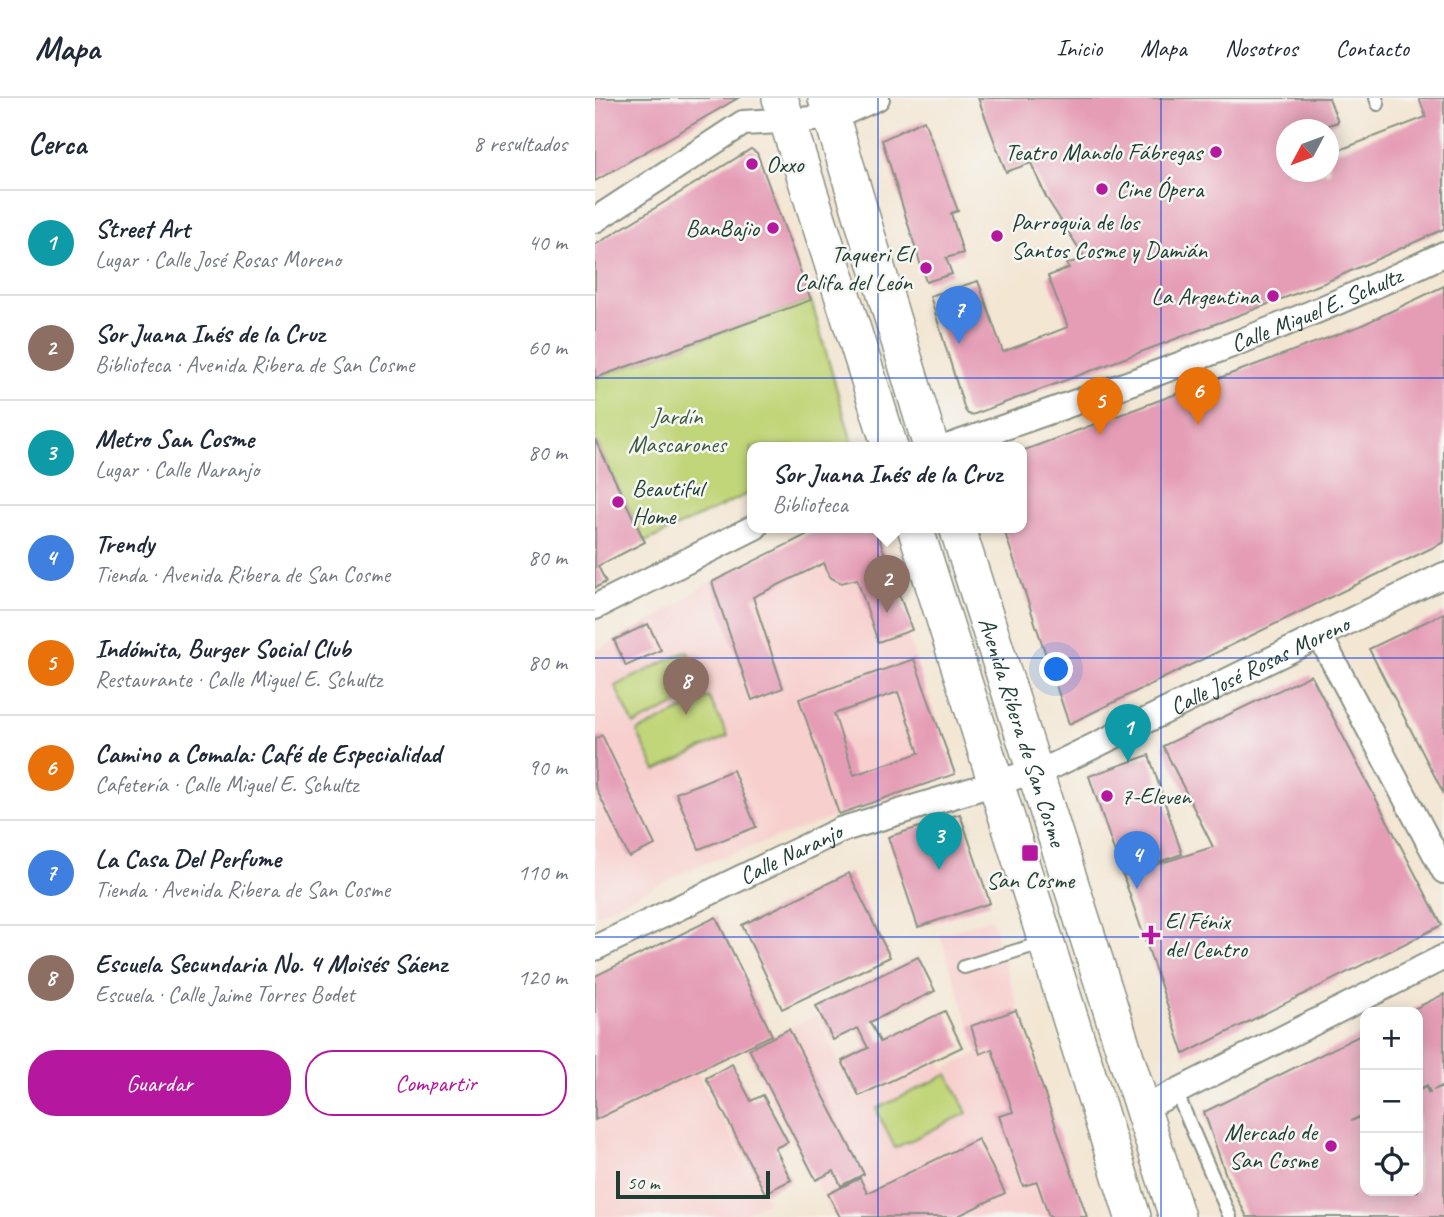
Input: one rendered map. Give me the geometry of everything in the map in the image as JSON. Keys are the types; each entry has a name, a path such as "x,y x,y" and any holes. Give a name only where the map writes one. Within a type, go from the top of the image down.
{"main road":[{"path":"829,108 929,442"},
{"path":"783,109 888,442"},
{"name":"Avenida Ribera de San Cosme","path":"917,533 1133,1217"},
{"name":"Avenida Ribera de San Cosme","path":"959,533 1177,1217"}],"street":[{"path":"595,220 743,123 783,109 829,108 877,98"},
{"name":"Calle Miguel E. Schultz","path":"962,442 1166,372 1376,286 1444,254"},
{"path":"595,607 747,531"},
{"name":"Calle José Rosas Moreno","path":"996,783 1055,765 1444,575"},
{"path":"1320,636 1444,871"},
{"name":"Calle Naranjo","path":"595,948 840,830 996,783"},
{"path":"1142,1109 1177,1094 1444,957"}],"lane":[{"path":"964,967 1046,942"},
{"path":"1177,1094 1230,1217"}],"shaded area":[{"path":"807,533 874,533 954,775 700,865 595,915 595,651 657,618 710,582"},
{"path":"991,918 1027,1037 1087,1217 834,1217 814,1179 812,1180 745,1049 817,1015 857,1100 940,1061 944,1069 978,1053 940,935"},
{"path":"696,1071 767,1201 738,1217 595,1217 595,1120"}],"green space":[{"name":"Jardín Mascarones","path":"811,300 852,442 747,442 747,494 645,542 595,439 595,378"},
{"path":"687,651 706,690 634,725 615,686"},
{"path":"709,697 728,736 656,771 637,732"},
{"path":"948,1074 967,1113 895,1148 876,1109"}],"building":[{"path":"595,98 738,98 595,181"},
{"path":"978,98 1329,98 1337,119 1276,119 1276,182 1339,182 1339,150 1426,117 1419,98 1444,98 1444,229 1324,283 972,415 965,410 930,296 978,281 1003,352 1068,327 1048,276 1069,268 1066,264 1085,258 1046,197 1031,163 1006,172"},
{"path":"924,120 958,211 951,213 963,253 946,258 952,274 926,282 882,140"},
{"path":"751,149 757,153 811,300 595,378 595,245"},
{"path":"1444,286 1444,542 1069,724 1005,533 1027,533 1027,449 1360,326"},
{"path":"595,439 645,542 598,566 606,582 595,588"},
{"path":"810,533 877,533 912,630 878,642 857,579 841,583 830,577 824,563 753,597 783,688 752,700 712,582"},
{"path":"1444,613 1444,794 1369,649"},
{"path":"648,624 661,650 626,666 614,640"},
{"path":"914,659 955,774 839,814 799,699","holes":["898,692 919,753 854,775 834,714"]},
{"path":"1311,675 1442,925 1184,1054 1123,875 1213,847 1163,746"},
{"path":"602,735 655,845 629,857 595,786 595,739"},
{"path":"1149,755 1182,854 1122,874 1089,776"},
{"path":"733,770 756,827 699,849 676,793"},
{"path":"960,814 990,903 918,927 888,837"},
{"path":"849,873 890,957 782,1009 742,925"},
{"path":"716,917 772,1035 595,1120 595,976"},
{"path":"918,957 935,991 870,1022 880,1042 945,1011 962,1047 859,1096 842,1061 868,1048 858,1028 833,1040 816,1006"},
{"path":"1444,994 1444,1085 1433,1090 1444,1086 1444,1217 1247,1217 1227,1178 1204,1112 1360,1035 1360,1116 1351,1121 1360,1117 1360,1196 1423,1196 1423,1088 1426,1087 1428,1093 1430,1092 1427,1085 1423,1087 1423,1007 1418,1007"},
{"path":"1016,1010 1087,1217 1049,1217 1037,1182 1023,1186 999,1116 1013,1112 992,1049 980,1054 971,1026"},
{"path":"789,1029 864,1174 841,1186 834,1171 816,1180 749,1049"},
{"path":"732,1064 751,1101 763,1095 788,1142 775,1148 791,1180 765,1193 706,1078"},
{"path":"978,1139 1005,1193 956,1217 840,1217 828,1194 860,1178 867,1193"}],"place":[{"name":"Teatro Manolo Fábregas","path":"1216,152"},
{"name":"Oxxo","path":"752,164"},
{"name":"Cine Ópera","path":"1102,189"},
{"name":"BanBajio","path":"773,228"},
{"name":"Parroquia de los Santos Cosme y Damián","path":"997,236"},
{"name":"Taqueri El Califa del León","path":"926,268"},
{"name":"La Argentina","path":"1273,296"},
{"name":"La Casa Del Perfume","path":"959,344"},
{"name":"Camino a Comala: Café de Especialidad","path":"1198,425"},
{"name":"Indómita, Burger Social Club","path":"1100,435"},
{"name":"Beautiful Home","path":"618,502"},
{"name":"Sor Juana Inés de la Cruz","path":"887,613"},
{"name":"Escuela Secundaria No. 4 Moisés Sáenz","path":"686,715"},
{"name":"Street Art","path":"1128,762"},
{"name":"7-Eleven","path":"1107,796"},
{"name":"San Cosme","path":"1030,853"},
{"name":"Metro San Cosme","path":"939,870"},
{"name":"Trendy","path":"1137,889"},
{"name":"El Fénix del Centro","path":"1151,935"},
{"name":"Mercado de San Cosme","path":"1331,1146"}]}
